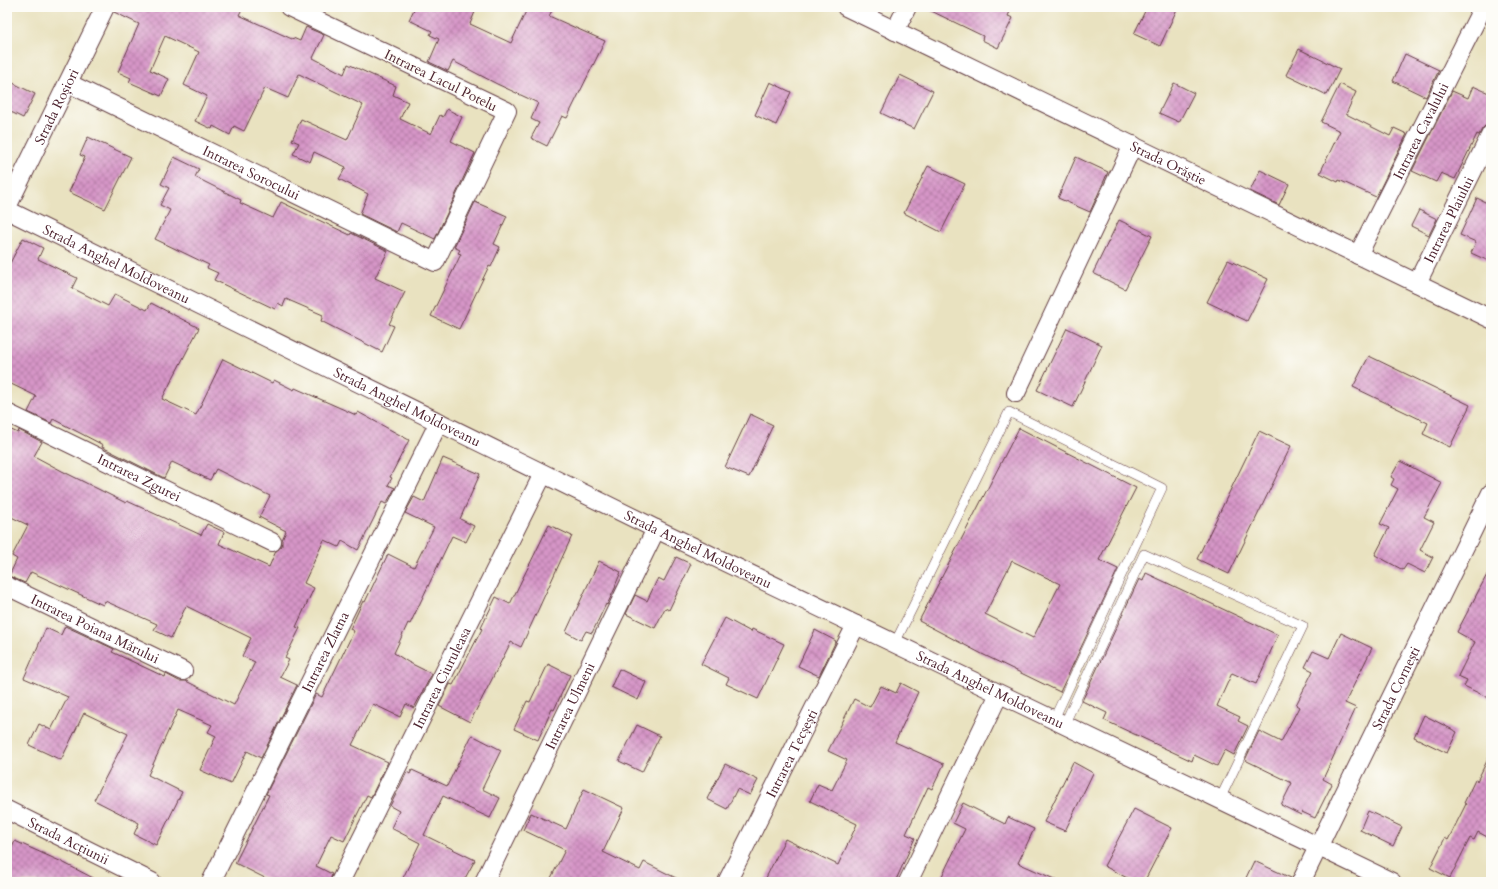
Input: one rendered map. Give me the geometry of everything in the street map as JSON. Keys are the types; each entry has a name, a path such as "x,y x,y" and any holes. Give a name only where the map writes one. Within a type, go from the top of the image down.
{"street":[{"name":"Strada Roșiori","path":"7,208 105,7"},
{"name":"Intrarea Lacul Potelu","path":"289,7 507,111 435,262"},
{"name":"Strada Orăștie","path":"846,7 1491,319"},
{"path":"895,31 907,7"},
{"name":"Intrarea Cavalului","path":"1358,255 1483,7"},
{"name":"Intrarea Sorocului","path":"68,83 435,262"},
{"name":"Intrarea Plaiului","path":"1417,283 1491,134"},
{"path":"1016,393 1133,145"},
{"name":"Strada Anghel Moldoveanu","path":"7,208 656,529 1392,882"},
{"name":"Intrarea Zgurei","path":"7,413 272,542"},
{"name":"Intrarea Zlatna","path":"211,882 439,422"},
{"name":"Intrarea Ciuruleasa","path":"340,882 543,474"},
{"name":"Strada Cornești","path":"1301,882 1491,493"},
{"name":"Intrarea Ulmeni","path":"484,882 656,529"},
{"name":"Intrarea Poiana Mărului","path":"7,586 183,671"},
{"name":"Intrarea Tecșești","path":"727,882 856,625"},
{"path":"908,882 999,694"},
{"name":"Strada Acțiunii","path":"7,810 140,879"}],"lane":[{"path":"895,643 1010,412 1162,488 1059,722"},
{"path":"1059,722 1144,554 1303,626 1220,799"}],"building":[{"path":"115,7 243,7 239,15 292,39 293,38 300,41 306,27 324,35 313,58 344,74 348,64 396,86 393,95 408,102 400,119 431,134 440,115 443,117 447,109 462,117 451,141 475,153 435,239 401,223 397,232 360,214 368,194 339,179 346,167 314,152 310,162 293,154 299,143 292,140 301,119 347,140 363,105 299,74 288,98 265,88 244,131 234,126 230,135 213,126 212,129 195,121 207,96 184,85 199,52 165,36 150,70 169,79 161,96 129,82 131,78 118,72 139,24 114,12"},
{"path":"415,7 477,7 470,24 511,43 528,7 554,7 549,16 605,41 567,118 562,116 547,146 531,138 539,123 531,119 538,103 453,61 448,71 429,62 439,39 430,35 432,31 409,20"},
{"path":"923,7 1012,7 1008,16 1013,18 998,48 982,40 983,36"},
{"path":"1147,7 1178,7 1160,46 1134,34"},
{"path":"1299,49 1340,69 1327,95 1286,75"},
{"path":"1405,54 1439,70 1426,97 1393,81"},
{"path":"900,75 933,91 914,129 881,113"},
{"path":"770,82 791,92 776,125 755,115"},
{"path":"13,83 35,94 23,118 7,110 7,95"},
{"path":"1174,83 1194,93 1179,122 1159,113"},
{"path":"1340,84 1356,92 1346,114 1390,136 1394,128 1407,134 1376,197 1320,173 1340,131 1321,122"},
{"path":"1473,86 1491,94 1491,120 1489,124 1482,129 1479,135 1477,134 1455,179 1441,173 1436,182 1412,171 1452,91 1468,98"},
{"path":"88,137 131,157 105,209 69,192 85,157 80,155"},
{"path":"174,157 199,169 195,177 241,200 240,203 273,218 281,202 350,235 351,233 388,251 375,278 405,292 389,324 394,326 382,352 321,321 323,315 286,299 283,306 278,303 275,309 214,280 218,273 207,268 209,265 155,239 170,210 160,205 169,188 161,184"},
{"path":"1076,157 1108,172 1090,212 1058,198"},
{"path":"928,166 965,184 941,232 904,213"},
{"path":"1260,170 1289,184 1279,205 1250,191"},
{"path":"1477,198 1491,205 1491,262 1471,253 1476,242 1460,235"},
{"path":"475,202 507,216 494,244 500,247 491,267 489,266 459,329 431,316 461,254 458,253 460,250 454,247"},
{"path":"1419,210 1437,219 1429,235 1411,226"},
{"path":"1119,220 1152,236 1125,289 1093,273"},
{"path":"23,238 43,248 38,259 77,278 72,288 108,306 115,294 147,310 151,303 199,328 162,399 196,415 223,359 272,383 274,380 294,390 295,388 356,415 358,412 409,440 390,477 392,478 388,485 395,488 386,504 382,502 358,550 342,541 339,547 324,540 304,583 314,588 296,627 300,628 285,658 289,660 280,677 297,685 261,758 247,751 231,784 200,770 216,736 208,732 212,725 178,710 148,775 182,792 156,845 134,834 139,823 94,800 128,734 84,713 61,760 29,745 39,724 51,730 68,697 24,678 46,628 61,635 65,626 114,649 112,652 165,677 166,674 179,681 186,681 234,705 255,662 242,656 251,638 186,606 171,638 154,630 157,624 105,601 103,605 31,572 25,583 9,576 17,559 12,556 28,525 7,515 7,428 18,433 19,430 42,442 34,456 62,471 126,503 127,501 201,535 207,524 224,532 219,544 269,567 276,551 282,546 282,540 286,531 259,517 270,496 216,469 210,480 172,462 164,478 102,447 103,445 53,419 51,423 28,412 36,396 7,382 7,269"},
{"path":"1228,260 1268,279 1247,321 1207,302"},
{"path":"1067,328 1102,345 1073,407 1037,390"},
{"path":"1369,356 1470,405 1450,447 1423,434 1428,423 1353,387"},
{"path":"750,414 773,425 749,477 725,467"},
{"path":"1019,428 1136,488 1099,560 1118,569 1060,692 919,621","holes":["1012,561 1060,584 1033,638 985,614"]},
{"path":"1259,431 1291,446 1229,574 1197,559"},
{"path":"443,458 480,474 460,519 474,526 466,542 452,536 410,624 408,623 394,653 432,674 414,708 406,704 400,717 373,704 352,745 388,762 371,797 367,795 344,841 331,835 316,866 332,874 330,882 273,882 235,863 269,795 266,794 316,694 322,697 354,631 350,629 388,554 414,567 434,527 405,513 414,497 424,502"},
{"path":"1400,461 1442,483 1424,517 1434,522 1420,550 1433,557 1425,573 1407,564 1403,570 1375,555 1389,528 1380,524 1398,489 1391,485 1394,479 1391,477"},
{"path":"549,525 572,536 521,647 511,642 470,722 439,706 450,684 453,685 482,629 481,628 496,597 510,604"},
{"path":"676,557 691,564 669,610 665,608 655,628 626,614 635,595 647,601 658,578 664,581"},
{"path":"599,561 621,572 607,605 606,604 592,633 586,631 581,640 566,632"},
{"path":"1491,567 1491,699 1464,686 1467,680 1458,676 1475,642 1457,632"},
{"path":"1146,573 1278,635 1256,684 1232,673 1217,706 1240,717 1238,721 1248,726 1234,755 1225,750 1217,766 1194,755 1192,761 1104,720 1107,713 1082,701 1139,579 1143,581"},
{"path":"725,618 751,632 752,629 784,644 758,699 726,684 729,678 701,664"},
{"path":"815,630 836,641 819,676 798,666"},
{"path":"1341,633 1372,648 1345,703 1356,708 1323,779 1332,784 1315,818 1302,812 1301,815 1281,805 1292,783 1245,760 1259,731 1281,742 1299,707 1296,705 1313,671 1305,667 1313,651 1329,658"},
{"path":"548,664 570,675 538,740 514,729 527,701 530,702"},
{"path":"619,669 646,682 638,700 611,687"},
{"path":"901,683 918,692 895,742 944,764 932,789 928,787 906,834 915,838 895,882 764,882 785,839 838,865 857,824 810,801 818,784 832,790 847,760 828,751 854,699 870,707 881,686 896,693"},
{"path":"1424,715 1457,732 1447,753 1414,737"},
{"path":"637,725 660,736 642,772 619,761"},
{"path":"472,735 501,750 482,789 500,798 490,818 443,796 424,835 475,860 463,882 401,882 420,843 391,828 399,811 390,806 407,772 410,774 412,770 447,786"},
{"path":"1491,753 1491,839 1478,832 1474,840 1470,838 1450,878 1430,868 1445,838 1448,840 1466,804 1464,803 1475,780 1477,781"},
{"path":"1073,762 1093,773 1065,831 1044,822"},
{"path":"725,764 758,780 750,795 737,789 727,809 707,799"},
{"path":"584,789 624,808 603,852 640,870 644,862 684,882 549,882 565,850 523,830 531,813 566,829"},
{"path":"963,803 1005,824 1008,817 1034,829 1018,863 1061,882 939,882 965,829 953,823"},
{"path":"1134,809 1172,828 1144,882 1135,882 1104,866"},
{"path":"1368,811 1402,827 1393,846 1360,830"},
{"path":"15,841 62,862 101,882 7,882 7,858"},
{"path":"1254,861 1291,878 1291,882 1244,882"}]}
